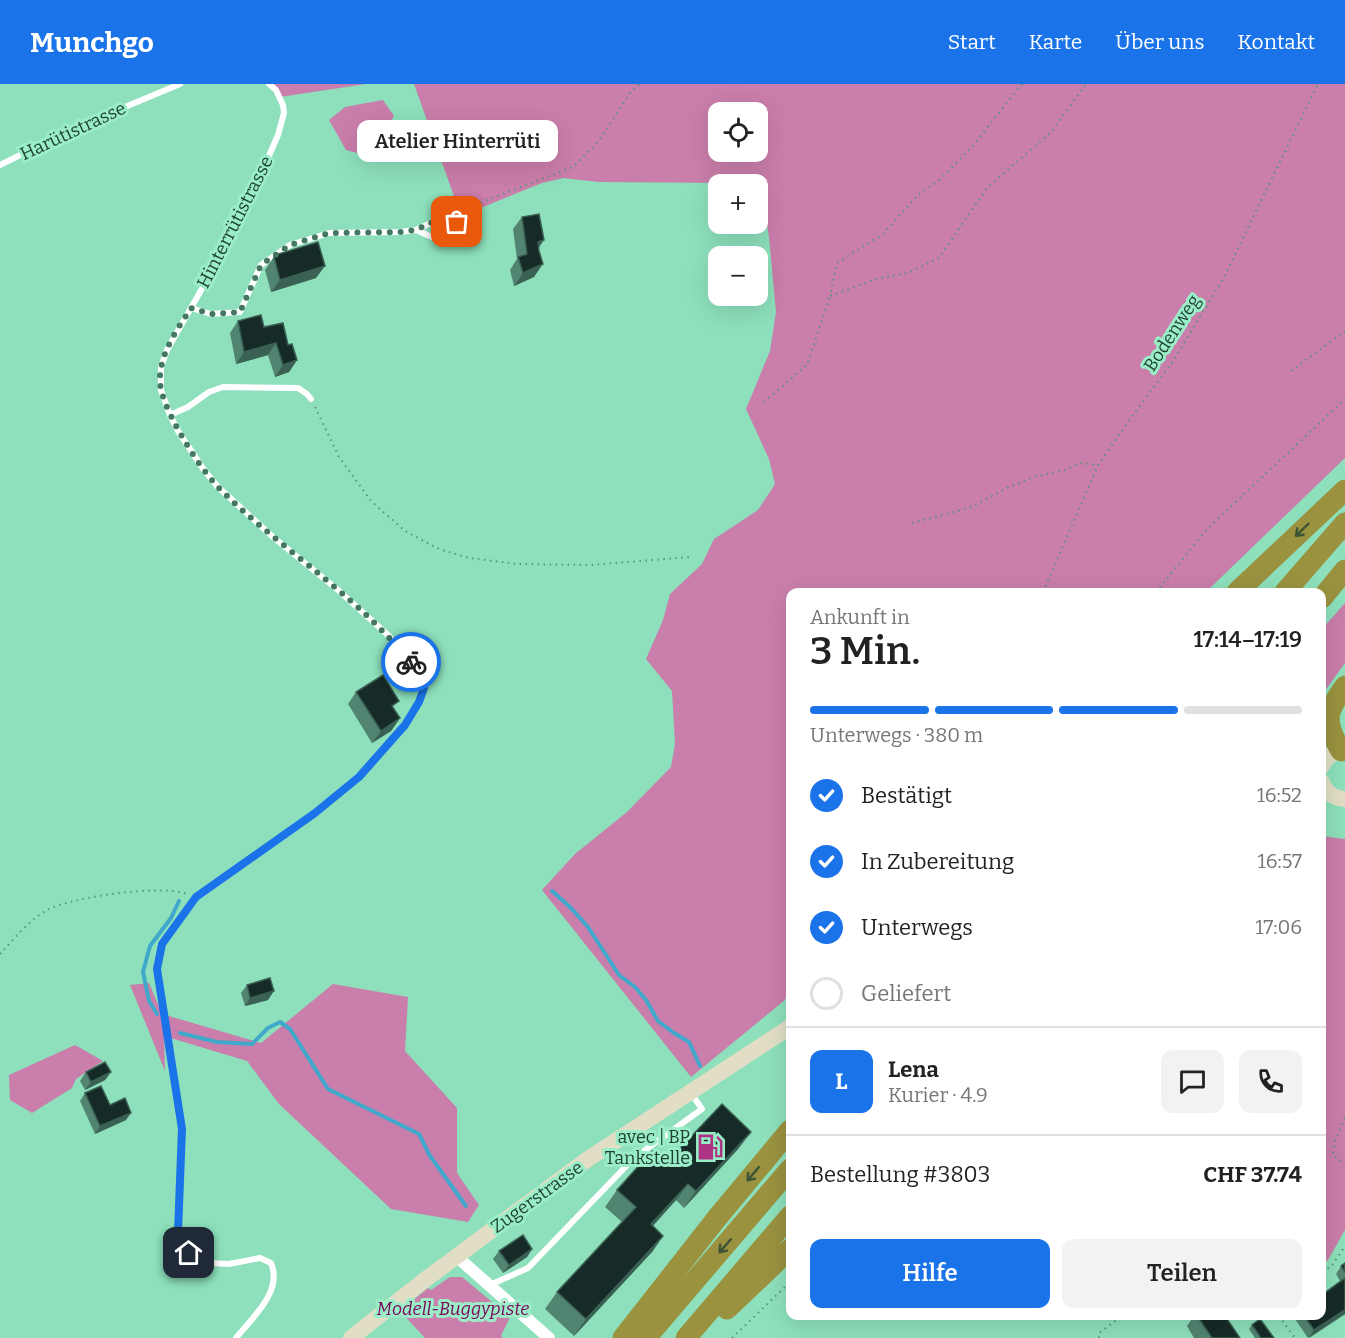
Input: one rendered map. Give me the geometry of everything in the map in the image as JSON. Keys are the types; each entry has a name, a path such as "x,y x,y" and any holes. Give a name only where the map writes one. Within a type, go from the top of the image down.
{"highway":[{"path":"1241,588 1345,490"},
{"path":"1289,588 1345,523"},
{"path":"1326,593 1345,570"},
{"path":"1343,751 1332,734 1329,717 1333,703 1345,686"},
{"path":"623,1338 786,1135"},
{"path":"646,1338 786,1174"},
{"path":"686,1338 786,1221"},
{"path":"696,1338 786,1253"}],"main road":[{"path":"1326,760 1331,754 1343,751"},
{"path":"1326,789 1330,794 1345,799"},
{"name":"Zugerstrasse","path":"351,1338 456,1256 588,1159 786,1030"}],"street":[{"path":"456,1256 549,1338"}],"lane":[{"name":"Harütistrasse","path":"0,165 70,130 180,84"},
{"name":"Hinterrütistrasse","path":"236,1338 268,1299 275,1280 274,1270 271,1263 261,1258 229,1264 210,1263 189,1253 178,1232 182,1129 157,969 162,944 196,897 315,813 359,777 405,725 419,702 424,688 419,671 389,636 218,487 187,444 170,415 161,390 161,367 167,350 252,195 278,135 284,113 283,105 276,90 270,84"},
{"path":"191,308 211,314 240,312 261,265 290,245 329,233 416,230 437,220 451,217 457,222 454,232 441,241 416,230"},
{"path":"170,415 188,407 209,392 223,387 298,388 311,399"},
{"path":"489,1285 528,1268 634,1158 702,1109 690,1092"}],"path":[{"path":"451,217 482,202 573,167 599,141 630,93 640,84"},
{"path":"764,402 807,365 830,296 837,263 883,234 919,194 941,179 975,142 1022,84"},
{"path":"830,296 876,279 908,273 939,258 987,188 1052,131 1086,84"},
{"name":"Bodenweg","path":"1045,588 1098,465 1172,363 1223,279 1318,84"},
{"path":"1291,371 1345,331"},
{"path":"311,399 339,457 371,501 405,531 440,549 469,558 518,564 589,565 691,557"},
{"path":"1159,588 1207,529 1345,399"},
{"path":"912,523 969,508 1034,477 1065,470 1081,463 1098,465"},
{"path":"0,954 27,924 47,910 74,901 131,892 178,891 196,897"},
{"path":"1345,1118 1335,1140 1333,1155 1345,1164"},
{"path":"1326,1269 1331,1267 1345,1246"},
{"path":"732,1338 786,1286"},
{"path":"1099,1338 1099,1333 1117,1320"},
{"path":"1282,1320 1295,1338"}],"green space":[{"path":"270,84 366,84 280,97"},
{"path":"414,84 1345,84 1345,458 1210,588 786,588 786,997 785,1000 691,1077 542,890 575,854 627,812 671,767 675,744 672,691 646,659 663,620 670,594 702,564 714,539 758,510 775,484 769,459 746,409 770,351 776,312 768,231 768,174 708,174 708,183 598,182 564,178 542,183 461,216"},
{"path":"383,100 394,116 384,134 357,153 346,150 329,120 345,107"},
{"path":"1345,603 1345,663 1326,689 1326,624"},
{"path":"1326,837 1345,839 1345,1230 1326,1261"},
{"path":"149,983 162,1014 261,1043 333,984 408,997 405,1051 457,1108 457,1173 479,1205 468,1222 391,1209 279,1104 247,1061 164,1036 165,1071 130,985"},
{"path":"75,1045 103,1061 76,1079 72,1088 32,1113 10,1100 9,1075"},
{"name":"Modell-Buggypiste","path":"450,1277 462,1277 510,1317 501,1336 503,1338 425,1338 400,1311 428,1288 431,1290"}],"building":[{"path":"539,214 544,240 538,242 543,264 523,273 518,257 527,254 522,217"},
{"path":"318,242 325,266 280,280 275,255"},
{"path":"261,315 264,327 283,323 288,345 292,344 297,360 283,365 276,343 244,352 238,321"},
{"path":"383,675 399,701 392,706 400,718 381,731 356,692"},
{"path":"270,978 274,991 250,998 247,985"},
{"path":"105,1062 111,1072 91,1082 86,1072"},
{"path":"101,1086 110,1105 125,1098 131,1113 100,1126 85,1093"},
{"path":"722,1104 751,1132 696,1191 688,1184 651,1224 663,1236 586,1319 557,1292 636,1207 617,1190 652,1151 666,1163"},
{"path":"523,1235 532,1249 509,1265 499,1251"},
{"path":"1345,1278 1345,1310 1314,1330 1307,1320 1326,1320 1326,1292"},
{"path":"1200,1320 1228,1320 1240,1338 1212,1338"},
{"path":"1261,1320 1274,1338 1261,1338 1252,1325"}],"waterway":[{"path":"552,891 588,927 619,975 635,987 646,1000 658,1021 689,1042 700,1066"},
{"path":"157,1014 149,1001 143,972 150,946 171,918 179,901"},
{"path":"180,1033 217,1042 252,1044 268,1028 280,1022 290,1029 328,1089 419,1134 430,1156 466,1206"}],"way so far":[{"path":"411,662 389,636 218,487 178,431 170,415 161,390 161,367 174,335 191,308 211,314 240,312 261,265 290,245 329,233 416,230 437,220 451,217 457,222"}],"place":[{"name":"Atelier Hinterrüti","path":"457,222"},
{"name":"avec | BP Tankstelle","path":"710,1147"}],"route":[{"path":"189,1253 178,1232 182,1129 157,969 162,944 196,897 315,813 359,777 405,725 419,702 424,688 419,671 411,662"}]}
